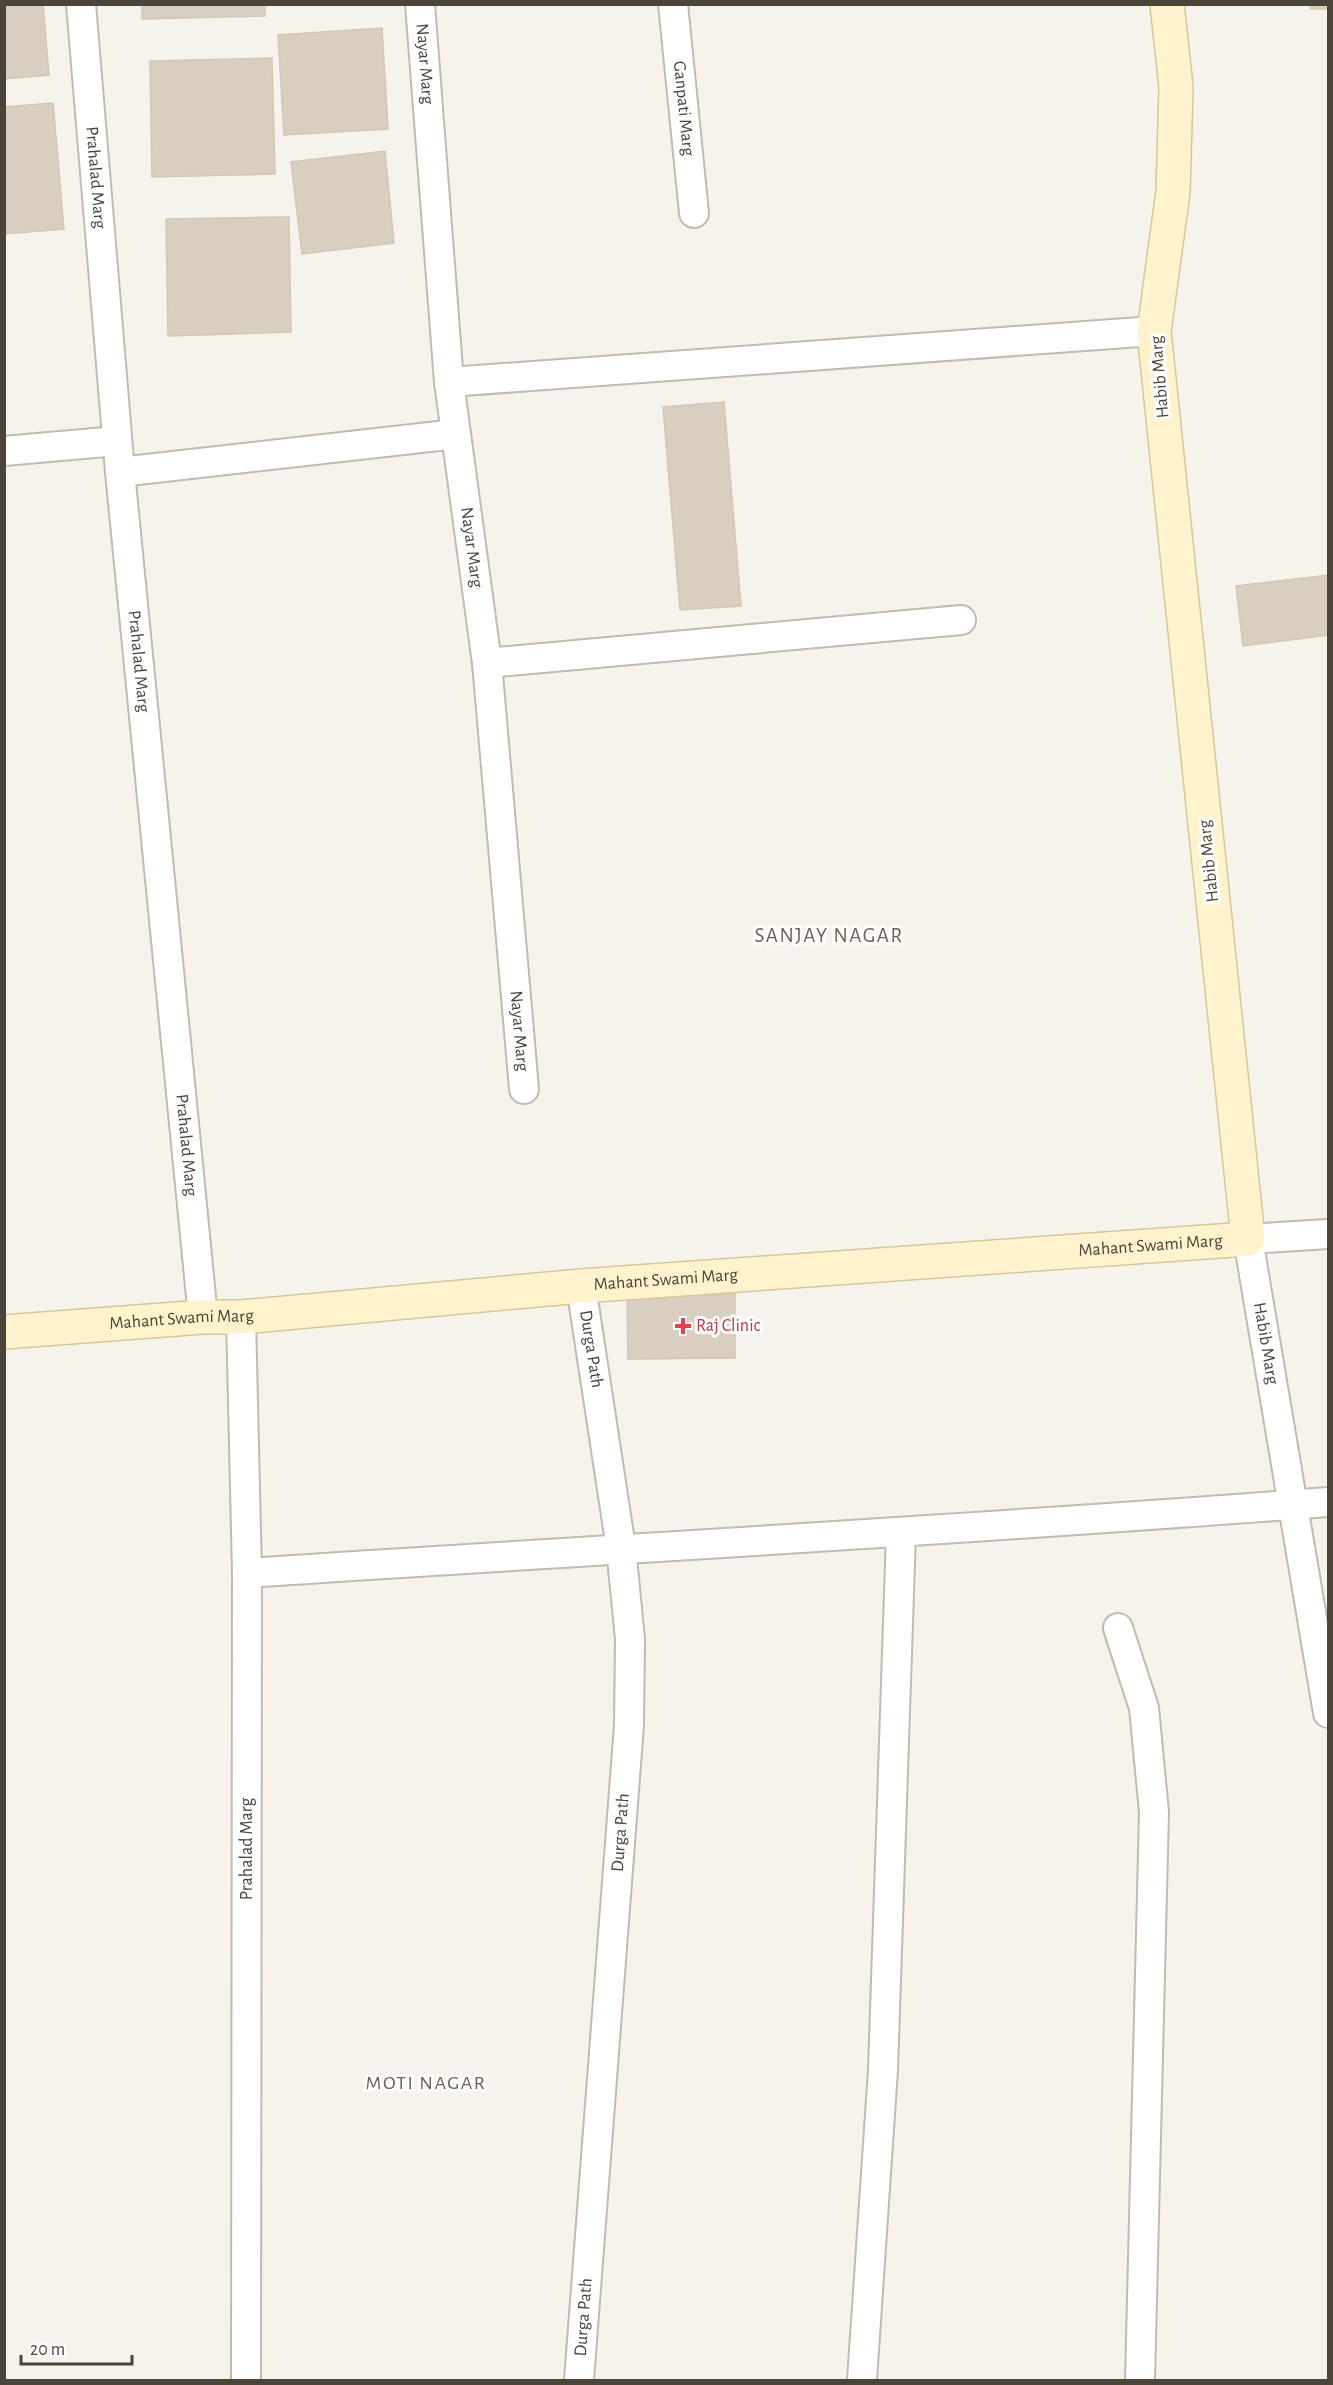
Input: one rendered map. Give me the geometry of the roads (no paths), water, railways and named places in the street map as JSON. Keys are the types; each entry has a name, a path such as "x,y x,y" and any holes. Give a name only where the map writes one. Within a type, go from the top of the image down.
{"street":[{"name":"Prahalad Marg","path":"81,4 117,441 203,1317"},
{"name":"Nayar Marg","path":"420,4 449,382 487,663 524,1089"},
{"name":"Ganpati Marg","path":"674,4 694,213"},
{"name":"Habib Marg","path":"1167,4 1176,87 1173,192 1154,331 1248,1239 1329,1713"},
{"path":"449,382 1154,331"},
{"path":"120,472 456,434"},
{"path":"4,451 117,441"},
{"path":"487,663 961,620"},
{"name":"Mahant Swami Marg","path":"4,1332 203,1317 241,1317 581,1286 1329,1234"},
{"name":"Durga Path","path":"579,2380 629,1725 630,1639 621,1548 581,1286"},
{"name":"Prahalad Marg","path":"241,1317 247,1573 246,2380"},
{"path":"247,1573 621,1548 901,1533 1329,1502"},
{"path":"862,2380 883,2070 901,1533"},
{"path":"1118,1628 1144,1708 1154,1812 1140,2380"}],"place":[{"name":"Raj Clinic","path":"683,1326"}],"district":[{"name":"SANJAY NAGAR","path":"829,935"},
{"name":"MOTI NAGAR","path":"426,2083"}]}
